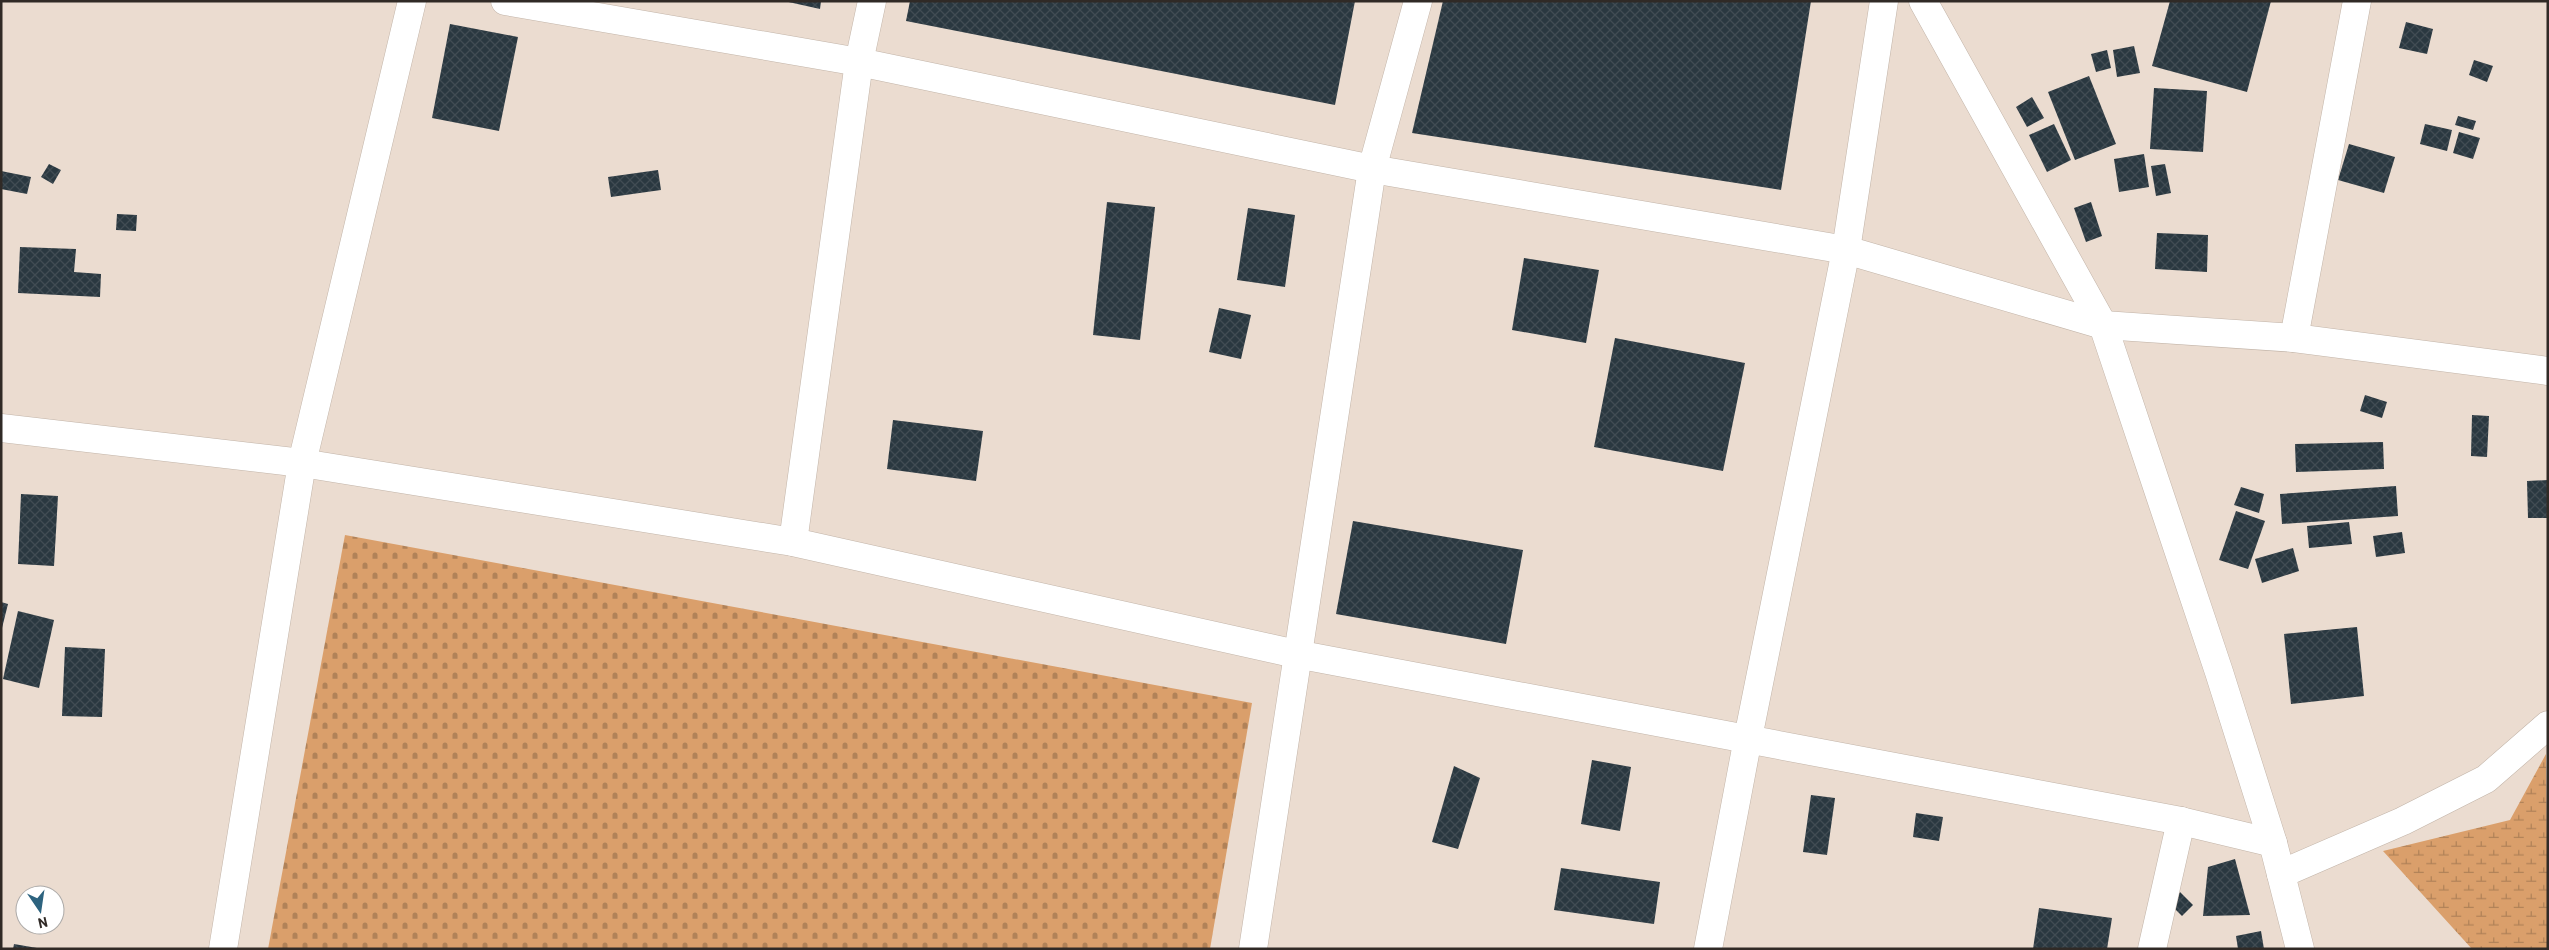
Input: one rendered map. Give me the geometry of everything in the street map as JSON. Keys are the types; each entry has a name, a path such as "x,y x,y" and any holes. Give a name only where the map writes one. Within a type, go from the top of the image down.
{"street":[{"path":"223,949 302,463 412,1"},
{"path":"505,1 859,62 1372,169 1846,250 2103,325 2294,338 2548,371"},
{"path":"793,542 859,62 872,1"},
{"path":"1253,949 1296,654 1372,169 1418,1"},
{"path":"1708,949 1748,738 1846,250 1884,1"},
{"path":"1923,1 2103,325 2180,550 2273,843 2300,949"},
{"path":"2294,338 2357,1"},
{"path":"1,428 302,463 793,542 1296,654 2181,821 2273,843"},
{"path":"2281,874 2403,821 2486,779 2548,725"},
{"path":"2152,949 2181,821"}],"green space":[{"path":"345,535 1252,703 1210,949 268,949"},
{"path":"2546,754 2548,949 2472,949 2383,851 2510,820"}],"building":[{"path":"784,1 821,1 820,9"},
{"path":"910,1 1355,1 1335,105 906,21"},
{"path":"1443,1 1811,1 1781,190 1412,133"},
{"path":"2170,1 2271,1 2247,92 2152,66"},
{"path":"2406,22 2433,29 2427,54 2399,48"},
{"path":"450,24 518,37 499,131 432,118"},
{"path":"2134,46 2140,73 2117,77 2113,50"},
{"path":"2107,50 2111,68 2096,72 2091,54"},
{"path":"2474,60 2493,66 2487,82 2469,75"},
{"path":"2089,76 2116,144 2075,160 2048,92"},
{"path":"2154,88 2207,91 2203,152 2150,149"},
{"path":"2032,97 2044,118 2027,127 2016,107"},
{"path":"2458,116 2476,121 2473,130 2455,125"},
{"path":"2054,124 2071,160 2047,172 2029,135"},
{"path":"2425,124 2452,130 2447,151 2420,144"},
{"path":"2459,132 2480,138 2473,159 2453,153"},
{"path":"2349,144 2395,157 2384,193 2338,180"},
{"path":"2144,154 2149,187 2119,192 2114,159"},
{"path":"49,164 61,170 53,184 41,177"},
{"path":"2165,164 2171,193 2156,196 2151,166"},
{"path":"658,170 661,190 611,197 608,177"},
{"path":"1,171 31,177 27,194 1,189"},
{"path":"1107,202 1155,207 1140,340 1093,335"},
{"path":"2091,202 2102,236 2086,242 2074,208"},
{"path":"1248,208 1295,215 1285,287 1237,280"},
{"path":"117,214 137,215 136,231 116,230"},
{"path":"2157,233 2208,235 2207,272 2155,269"},
{"path":"20,247 76,249 74,272 101,274 100,297 18,293"},
{"path":"1524,258 1599,270 1586,343 1512,330"},
{"path":"1219,308 1251,315 1241,359 1209,352"},
{"path":"1615,338 1745,363 1723,471 1594,447"},
{"path":"2365,395 2387,402 2382,418 2360,411"},
{"path":"2472,415 2489,416 2487,457 2471,456"},
{"path":"893,420 983,431 976,481 887,469"},
{"path":"2383,442 2384,469 2296,472 2295,444"},
{"path":"2548,480 2548,518 2528,518 2527,481"},
{"path":"2396,486 2398,516 2282,524 2280,494"},
{"path":"2241,487 2264,494 2259,513 2234,505"},
{"path":"21,494 58,496 54,566 18,564"},
{"path":"2236,511 2265,521 2248,569 2219,560"},
{"path":"1353,521 1523,550 1506,644 1336,614"},
{"path":"2349,522 2352,544 2309,548 2307,526"},
{"path":"2402,532 2405,553 2376,557 2373,536"},
{"path":"2293,548 2299,571 2262,583 2255,559"},
{"path":"1,602 8,604 2,628 1,628"},
{"path":"18,611 54,620 39,688 3,679"},
{"path":"2357,627 2364,696 2291,704 2284,634"},
{"path":"65,647 105,649 102,717 62,716"},
{"path":"1592,760 1631,767 1620,831 1581,824"},
{"path":"1454,766 1480,778 1458,849 1432,842"},
{"path":"1811,795 1835,798 1827,855 1803,852"},
{"path":"1916,813 1943,817 1939,841 1913,837"},
{"path":"2235,859 2250,915 2203,916 2208,867"},
{"path":"1561,868 1660,882 1654,924 1554,910"},
{"path":"2180,892 2193,905 2182,916 2170,904"},
{"path":"2039,908 2112,918 2107,949 2033,949"},
{"path":"2261,931 2264,949 2238,949 2236,936"},
{"path":"14,944 37,948 37,949 13,949"}]}
